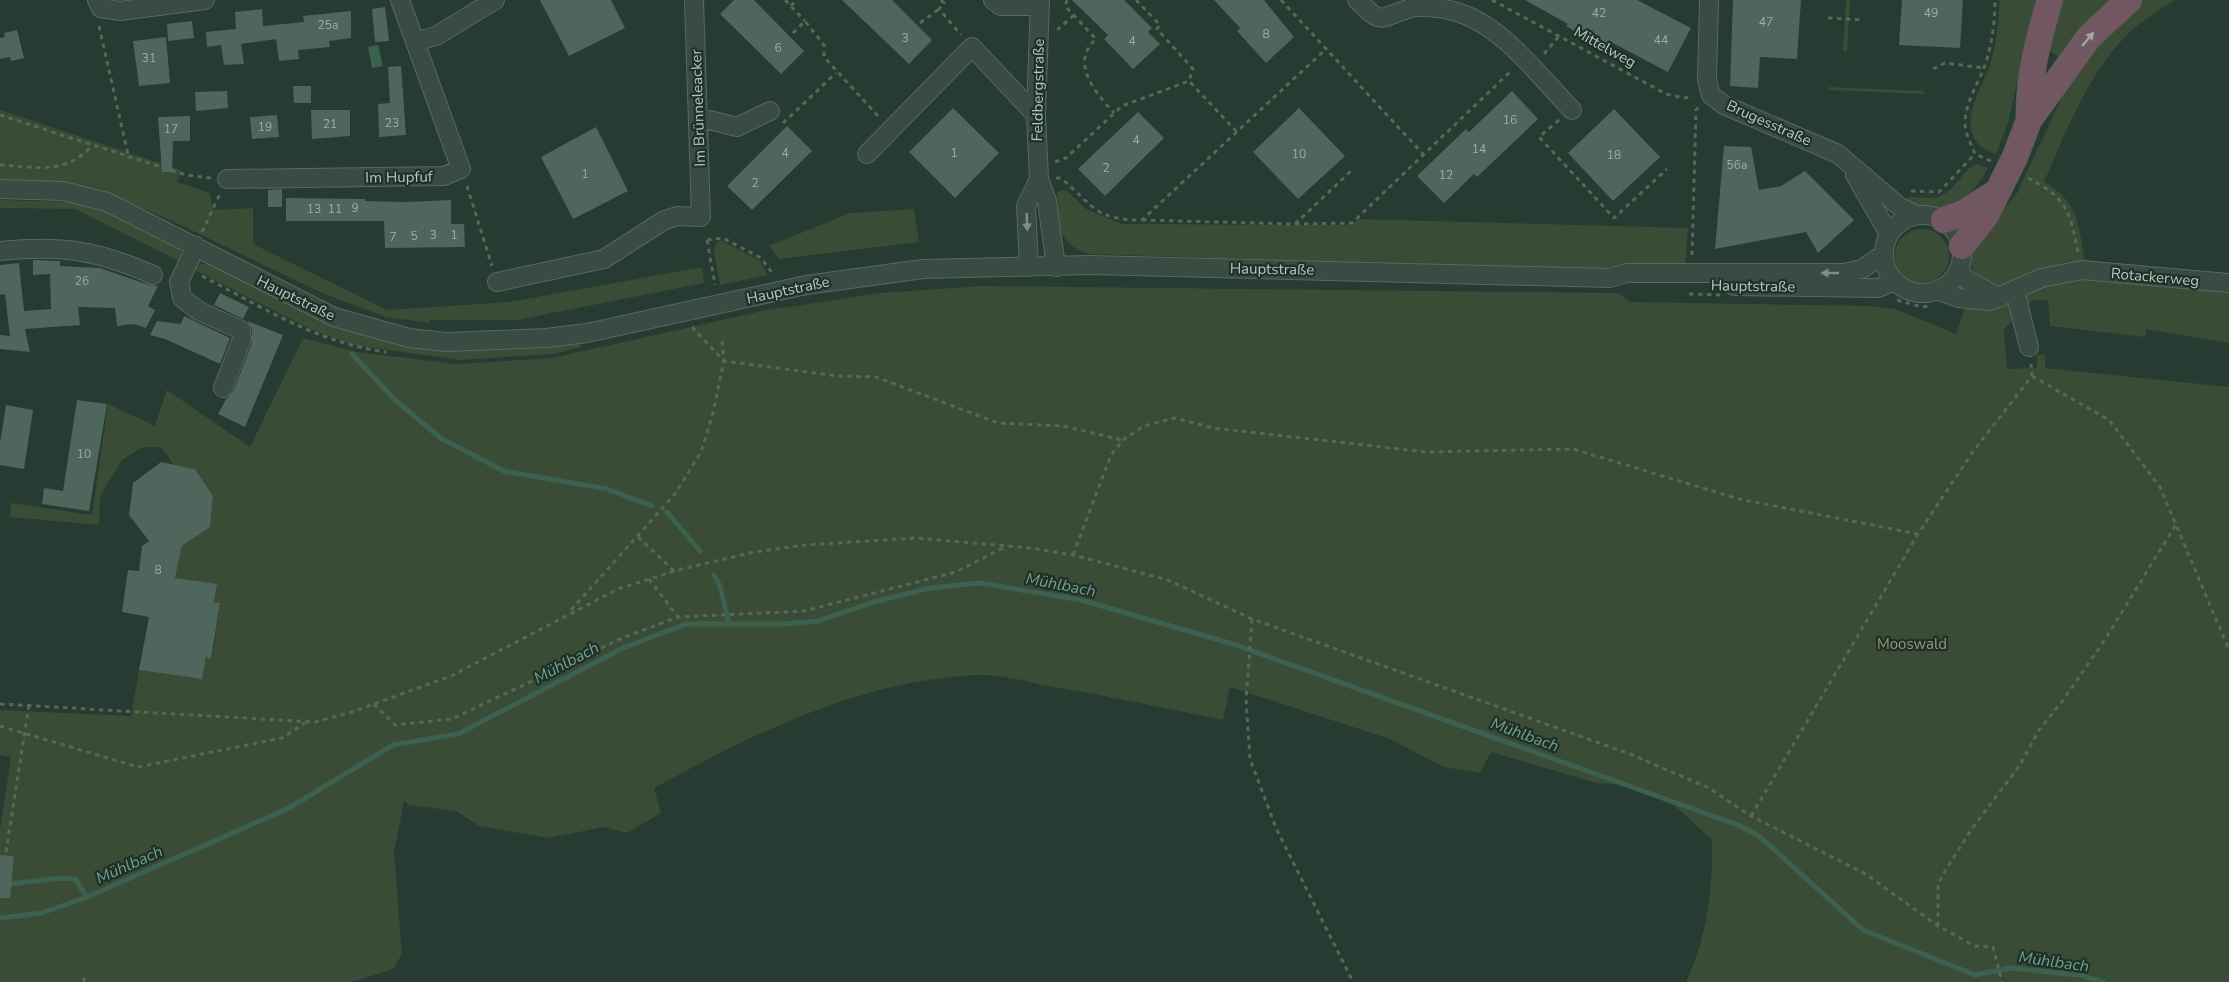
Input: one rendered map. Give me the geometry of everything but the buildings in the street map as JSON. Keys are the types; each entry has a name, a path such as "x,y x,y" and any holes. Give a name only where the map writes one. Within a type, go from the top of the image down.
{"highway":[{"path":"2029,120 2028,93 2034,57 2050,0"},
{"path":"1960,258 1986,215 2029,120 2089,37 2129,0"},
{"path":"1944,220 1964,213 1995,194"}],"street":[{"path":"99,4 120,11 205,0"},
{"path":"400,0 461,169"},
{"path":"415,42 436,36 495,0"},
{"name":"Im Brünneleacker","path":"694,0 701,217"},
{"path":"993,0 1001,6 1040,3"},
{"path":"1358,0 1376,17 1389,19 1406,4 1454,11 1476,20 1507,40 1523,60 1572,110"},
{"name":"Brugesstraße","path":"1709,0 1707,80 1711,94 1724,105 1838,154 1904,210 1916,215"},
{"name":"Feldbergstraße","path":"1040,3 1036,116 1039,174 1047,201 1056,267"},
{"path":"867,154 972,47 1036,116"},
{"path":"2034,57 2064,72"},
{"path":"698,117 737,127 774,118"},
{"name":"Brugesstraße","path":"1848,163 1889,234"},
{"name":"Im Hupfuf","path":"227,179 444,176 461,169"},
{"name":"Feldbergstraße","path":"1029,267 1026,206 1039,174"},
{"name":"Hauptstraße","path":"0,189 63,191 107,202 334,317 409,338 446,342 546,338 871,274 923,269 1056,267 1288,269 1610,278 1627,273 1685,284 1878,288 1895,281"},
{"path":"2007,294 1973,300 1937,290 1914,292 1895,281 1889,273 1884,254 1889,234 1902,220 1916,215 1933,215 1944,220 1954,229 1967,280 2007,294 2029,347"},
{"path":"497,282 604,259 663,221 677,216 701,217"},
{"path":"196,246 179,282 182,298 199,310 241,330 242,339 223,388"},
{"path":"0,252 51,248 88,252 111,257 153,275"},
{"name":"Hauptstraße","path":"1685,284 1844,273 1862,269 1884,254"},
{"path":"1937,290 1949,283 1960,258"},
{"name":"Rotackerweg","path":"2007,294 2041,278 2082,270 2229,283"}],"path":[{"path":"785,0 824,45 824,57 836,73 890,129"},
{"path":"791,6 797,0"},
{"path":"920,23 939,9 944,3 940,0"},
{"path":"1068,0 1065,6 1096,39 1085,52 1085,69 1088,78 1098,95 1115,113"},
{"path":"1136,0 1160,25 1157,29 1193,69 1189,81"},
{"path":"1281,0 1423,154"},
{"name":"Mittelweg","path":"1492,0 1666,94 1684,98 1711,94"},
{"path":"1992,162 1975,154 1965,131 1965,121 1969,102 1984,68 1994,25 1995,0"},
{"path":"99,4 98,19 129,159"},
{"path":"939,9 972,47"},
{"path":"1828,18 1864,20"},
{"path":"793,33 805,21"},
{"path":"1142,220 1327,48"},
{"path":"1039,174 1061,178 1088,206 1118,220 1352,223 1523,60"},
{"path":"1934,69 1945,63 1984,68"},
{"path":"774,118 788,121 836,73"},
{"path":"1039,174 1066,158 1122,106 1189,81"},
{"path":"1189,81 1237,132"},
{"path":"1685,284 1696,110 1711,94"},
{"path":"1572,110 1539,137 1614,218 1667,169"},
{"path":"0,115 129,159 186,175 227,179 196,246"},
{"path":"0,165 54,167 79,160 92,146"},
{"path":"1891,198 1906,190 1939,192 1975,154"},
{"path":"461,169 497,282"},
{"path":"1295,224 1352,170"},
{"path":"2026,177 2060,199 2070,216 2082,270"},
{"path":"701,217 715,285"},
{"path":"707,240 723,238 761,258 773,272 776,292"},
{"path":"667,316 689,324 724,361 838,376 876,377 998,423 1063,426 1123,440"},
{"path":"570,612 675,494 701,452 712,417 724,361 723,340"},
{"path":"1751,816 1918,534 1974,450 2032,376 2029,347"},
{"path":"2032,376 2109,420 2160,487 2229,650"},
{"path":"1073,555 1111,455 1123,440 1144,426 1174,418 1214,428 1425,452 1573,449 1739,499 1918,534"},
{"path":"1938,926 1938,884 1945,872 1971,830 2020,765 2039,730 2064,699 2106,638 2175,525"},
{"path":"638,537 674,571"},
{"path":"0,704 315,722 374,704 451,676 618,589 674,571 754,552 916,538 1007,546 1073,555 1168,580 1252,619 1630,754 1708,788 1751,816 1864,873 1938,926 1975,946 1994,947 2002,982"},
{"path":"374,704 395,725 452,719 620,639 678,617 804,611 956,572 1007,546"},
{"path":"650,579 678,617"},
{"path":"1252,619 1246,726 1250,759 1263,799 1353,982"},
{"path":"6,852 29,705"},
{"path":"0,726 138,767 282,738 307,722"},
{"path":"84,973 84,982"}],"green space":[{"path":"1846,0 1850,0 1847,51 1843,51"},
{"path":"1999,0 2036,0 2008,123 1996,154 1984,149 1973,137 1971,115 1993,54"},
{"path":"2062,0 2117,0 2065,60 2047,50"},
{"name":"Mooswald","path":"2142,0 2174,0 2134,28 2102,66 2070,123 2044,182 2056,190 2071,206 2078,225 2085,261 2229,274 2229,343 2146,329 2145,337 2050,326 2048,300 2033,300 2004,329 2007,369 2037,368 2037,355 2045,355 2045,368 2229,387 2229,982 1686,982 1704,930 1710,895 1712,840 1675,806 1629,785 1596,783 1491,752 1480,773 1443,767 1390,739 1230,687 1223,720 1014,679 978,675 935,679 892,687 851,698 770,729 654,788 661,813 627,833 604,827 548,838 479,826 456,811 409,805 404,801 394,852 402,954 393,969 352,982 0,982 0,872 12,873 14,857 0,855 0,830 11,757 0,755 0,710 131,716 139,670 201,679 206,657 212,659 220,604 214,603 217,585 175,578 182,546 210,527 213,496 195,469 173,464 161,447 143,447 122,460 100,496 99,525 10,517 11,503 92,515 108,404 155,426 167,390 250,447 303,338 357,352 456,364 552,358 762,311 880,293 982,286 1618,293 1630,302 1869,306 1895,309 1956,334 1975,278 1970,260 1973,243 2016,195 2077,65 2130,8"},
{"path":"1829,87 1924,91 1924,94 1828,90"},
{"path":"0,110 181,170 177,182 210,193 213,210 253,208 253,244 387,310 509,302 702,267 704,283 517,320 430,320 429,323 386,317 322,293 166,218 98,189 61,182 0,180"},
{"path":"1976,164 1988,168 1972,191 1952,206 1929,209 1902,200 1912,197 1939,197 1949,191"},
{"path":"1066,190 1086,209 1122,224 1352,225 1358,219 1688,228 1685,269 1539,268 1089,254 1070,244 1061,231 1057,192"},
{"path":"0,200 68,202 106,212 177,247 182,254 181,262 75,209 0,208"},
{"path":"914,209 919,242 779,259 769,246 850,213"},
{"path":"1917,229 1927,229 1937,233 1945,241 1949,256 1945,271 1937,279 1927,283 1917,283 1907,279 1899,271 1895,261 1895,251 1899,241 1907,233"},
{"path":"720,240 759,260 768,275 720,285 714,252 716,243"},
{"path":"207,263 335,327 406,345 579,342 581,347 554,354 460,360 353,345 310,329 195,270 198,265"}],"shaded area":[{"path":"378,45 383,66 372,68 368,47"}],"waterway":[{"path":"352,354 395,400 442,439 504,471 607,489 652,506"},
{"path":"667,512 700,551"},
{"path":"714,575 720,586 729,624"},
{"name":"Mühlbach","path":"0,918 42,913 87,897 289,808 393,745 458,734 623,648 686,624 783,624 818,621 874,602 930,588 979,583 1081,600 1233,644 1738,825 1759,836 1863,930 1975,975 2011,968 2079,975 2103,982"},
{"path":"0,885 63,878 75,879 87,897"}]}
